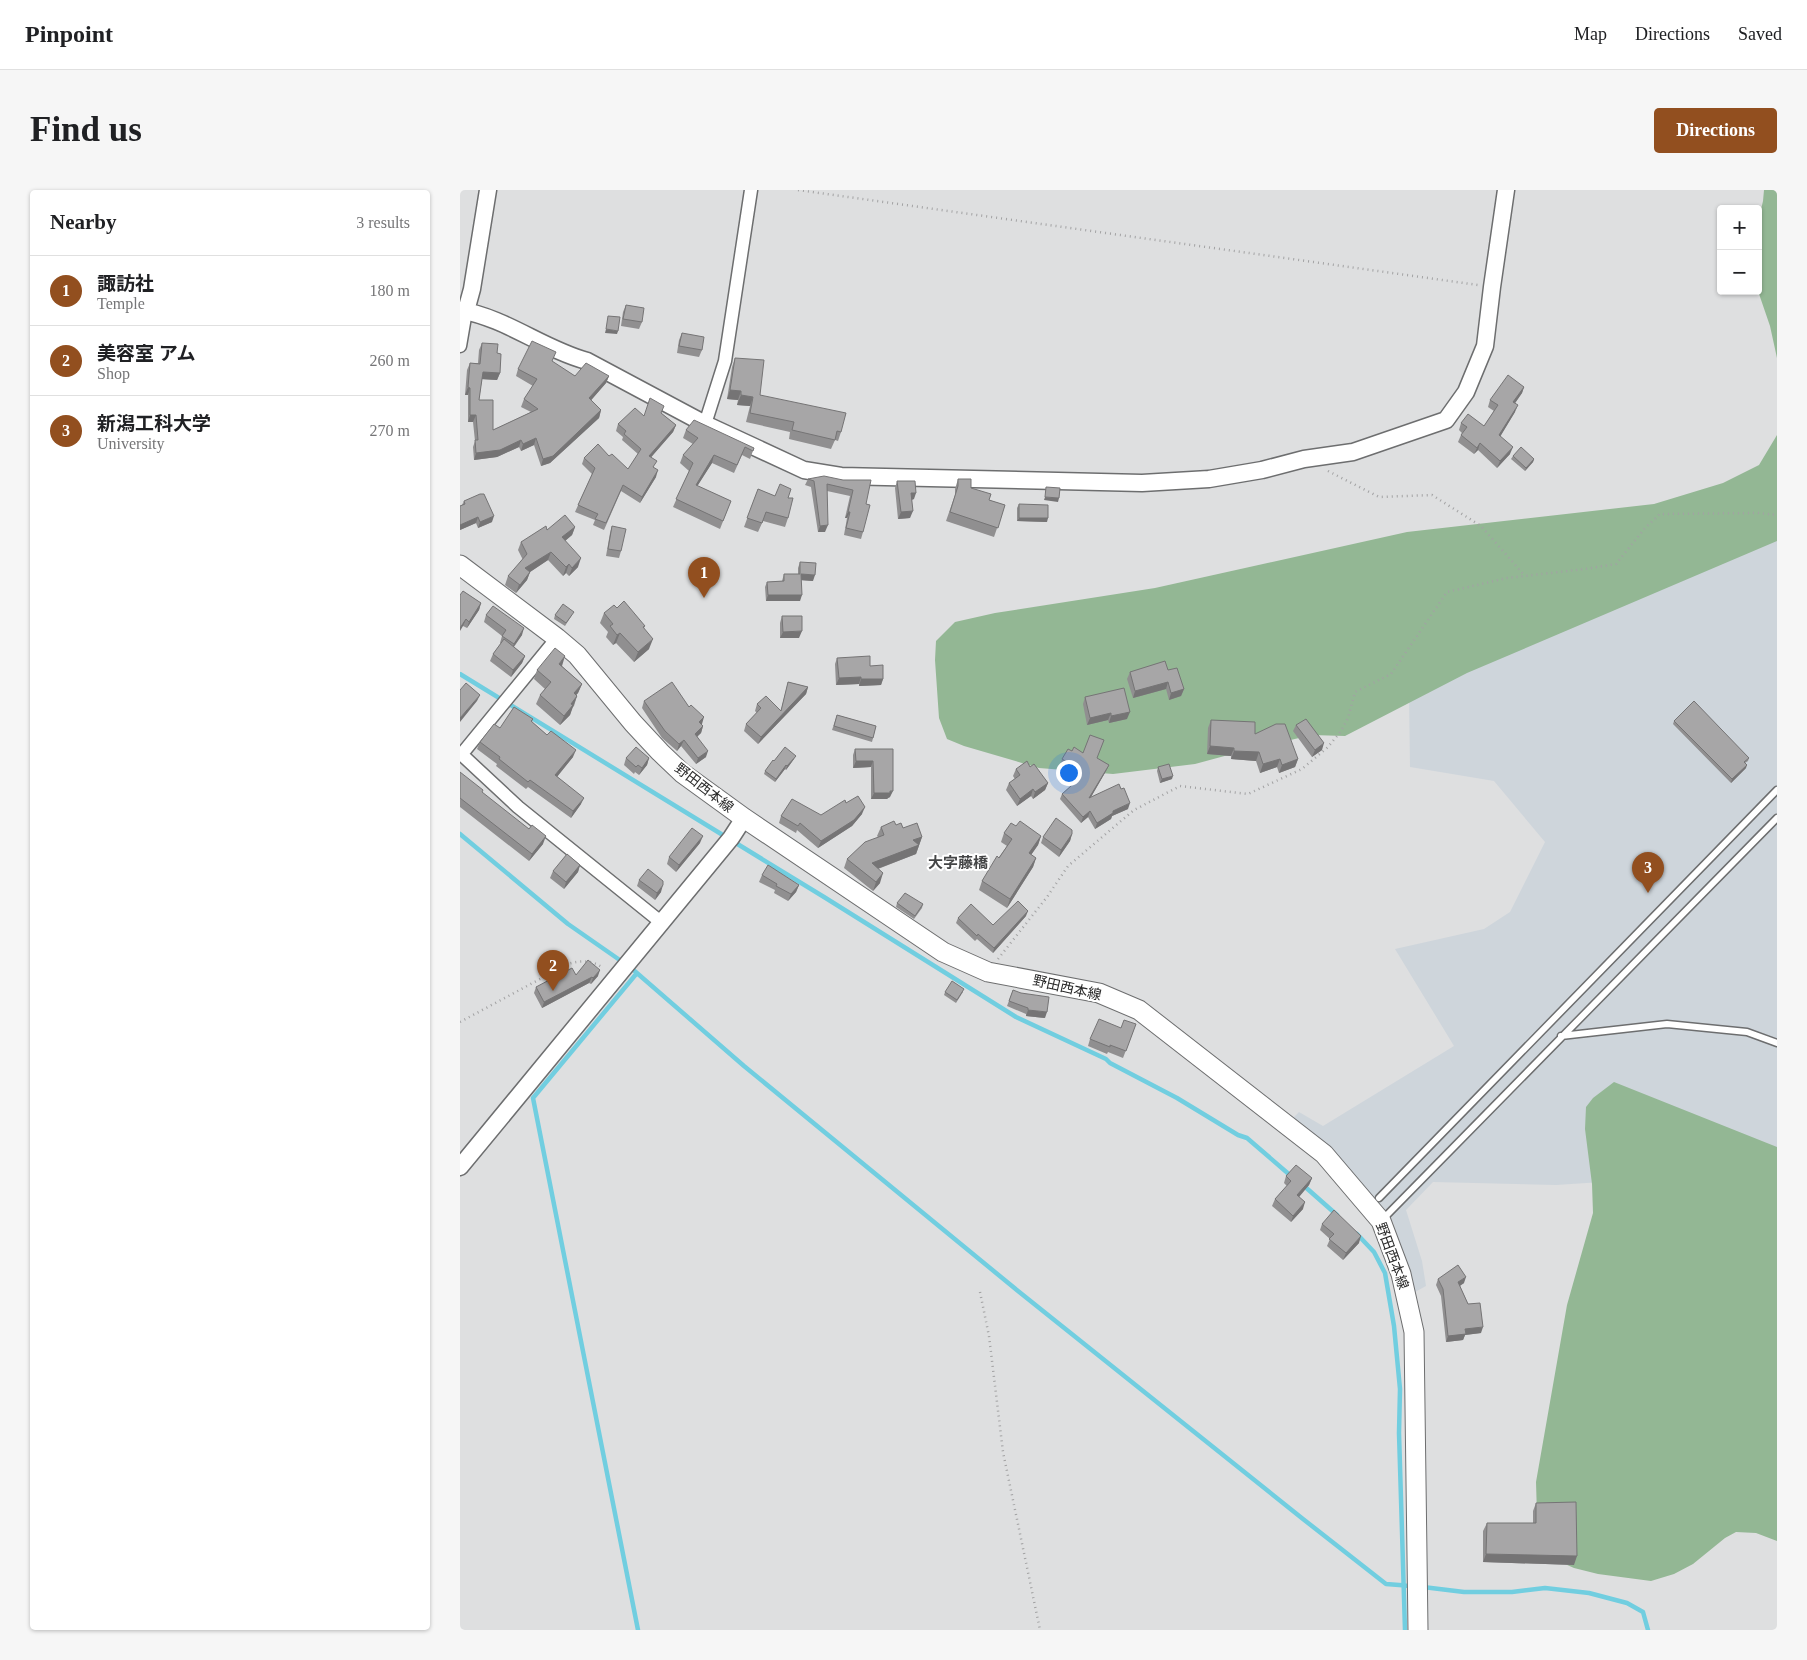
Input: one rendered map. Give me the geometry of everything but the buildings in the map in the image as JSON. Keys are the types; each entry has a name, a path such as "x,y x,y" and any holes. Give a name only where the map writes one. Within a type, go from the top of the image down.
{"main road":[{"name":"野田西本線","path":"460,565 557,638 586,665 633,723 660,752 682,773 744,818 943,952 988,972 1098,993 1139,1010 1324,1154 1381,1221 1401,1274 1414,1332 1418,1630"}],"street":[{"path":"460,346 463,310 472,289 488,190"},
{"path":"705,424 725,361 752,190"},
{"path":"463,310 480,314 516,328 569,356 587,361 705,424 804,470 841,476 1142,483 1209,479 1262,470 1304,459 1353,452 1446,420 1466,392 1485,346 1506,190"},
{"path":"557,638 461,754 518,807 662,923"},
{"path":"460,1167 634,958 730,840 744,818"}],"lane":[{"path":"1379,1198 1777,790"},
{"path":"1381,1221 1777,818"},
{"path":"1561,1036 1667,1024 1747,1032 1777,1043"}],"path":[{"path":"798,190 1492,287"},
{"path":"1304,459 1379,496 1432,495 1481,526 1525,576"},
{"path":"988,972 1047,897 1068,866 1134,810 1180,786 1248,794 1302,769 1328,747 1341,731 1348,718 1355,692 1391,674 1446,592 1507,578 1616,564 1644,528 1660,514 1758,513 1777,515"},
{"path":"460,1022 576,962 591,962 619,975"},
{"path":"980,1292 989,1336 1003,1452 1040,1630"}],"shaded area":[{"path":"1777,526 1777,1200 1694,1176 1556,1185 1433,1182 1406,1210 1422,1261 1426,1286 1415,1292 1393,1222 1355,1180 1290,1121 1299,1112 1323,1126 1454,1046 1395,949 1484,929 1510,912 1545,842 1494,781 1410,767 1407,547"}],"green space":[{"path":"1764,190 1777,190 1777,358 1770,326 1759,295 1762,295"},
{"path":"1777,435 1777,541 1467,673 1345,736 1312,735 1195,764 1113,774 1039,768 964,746 947,739 939,718 935,660 936,641 955,622 995,613 1155,588 1407,532 1654,504 1723,483 1759,465"},
{"path":"1614,1082 1777,1147 1777,1541 1756,1533 1736,1532 1725,1538 1693,1564 1674,1574 1651,1581 1598,1574 1574,1568 1556,1560 1537,1515 1536,1482 1567,1305 1593,1213 1592,1184 1585,1129 1586,1107 1593,1098"}],"waterway":[{"path":"460,674 1016,1017 1106,1059 1110,1063 1177,1098 1238,1135 1247,1138 1291,1176"},
{"path":"460,834 568,924 624,963"},
{"path":"630,967 744,1066 1018,1291 1303,1519 1386,1584 1412,1586"},
{"path":"637,973 533,1098 638,1630"},
{"path":"1303,1185 1337,1215"},
{"path":"1357,1234 1374,1252 1385,1273 1394,1326 1400,1389 1399,1433 1405,1630"},
{"path":"1423,1587 1464,1592 1512,1592 1545,1588 1589,1593 1627,1603 1643,1612 1648,1630"}],"place":[{"name":"諏訪社","path":"704,598"},
{"name":"新潟工科大学","path":"1648,893"},
{"name":"美容室 アム","path":"553,991"}],"district":[{"name":"大字藤橋","path":"958,863"}]}
